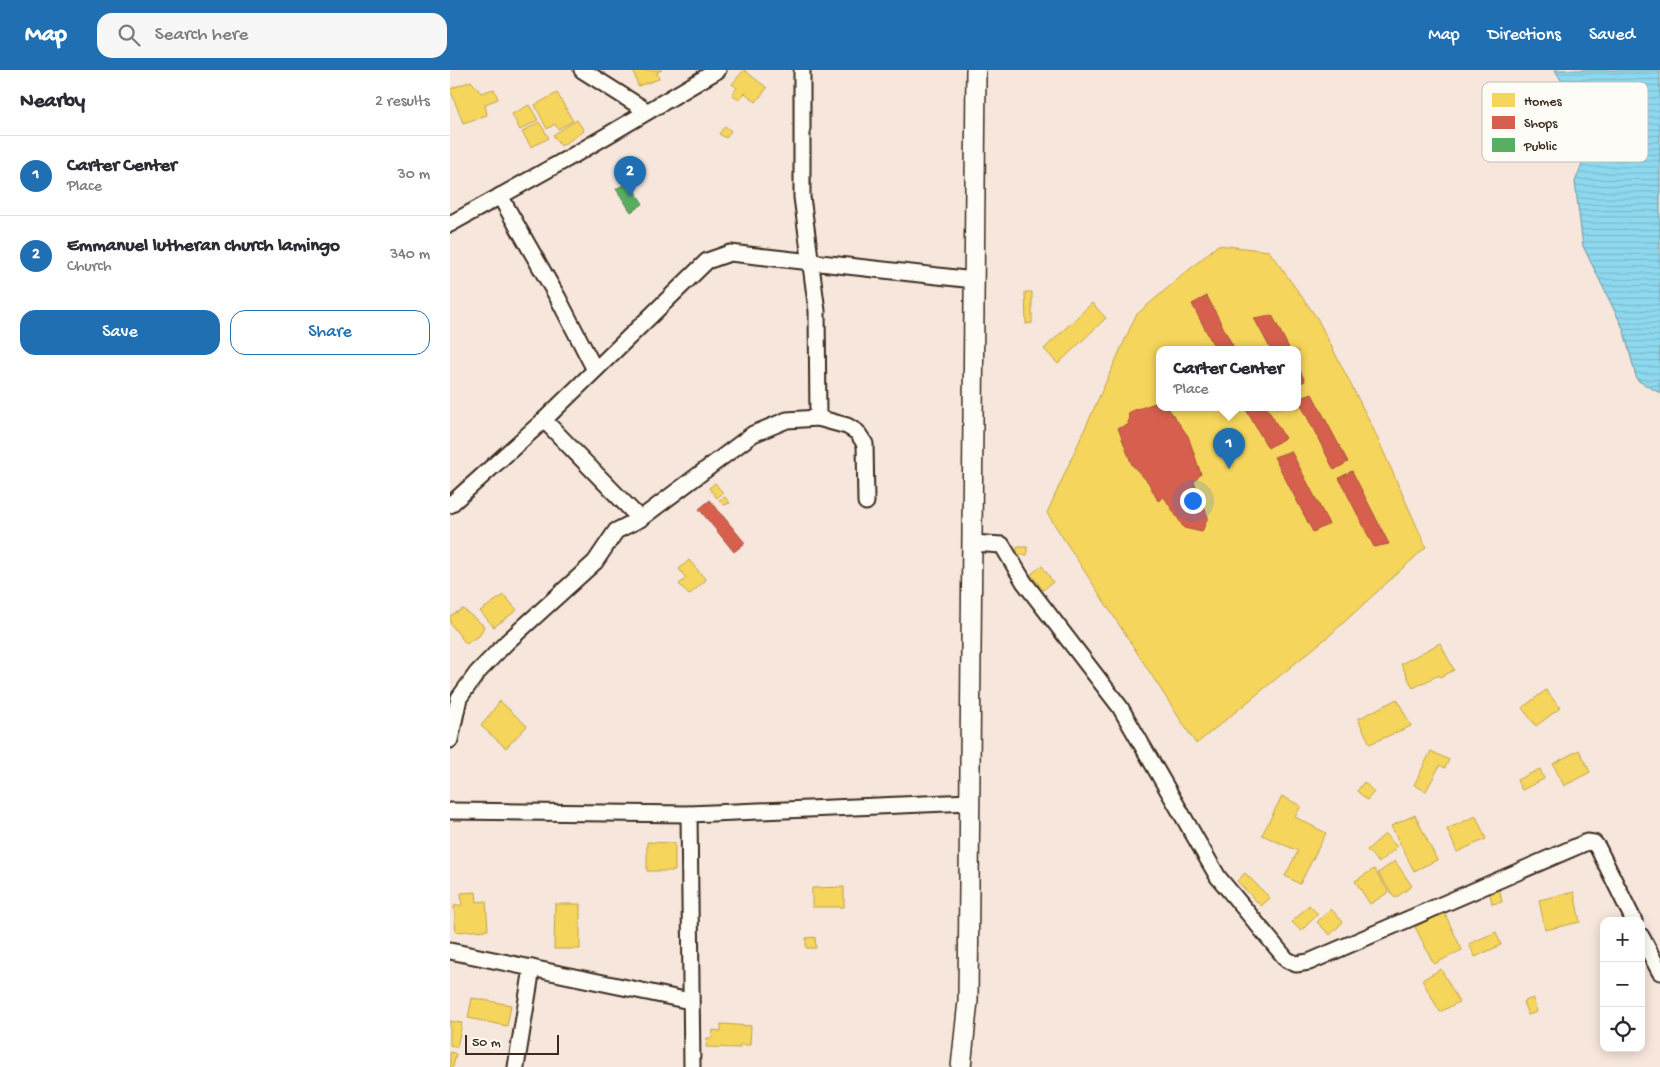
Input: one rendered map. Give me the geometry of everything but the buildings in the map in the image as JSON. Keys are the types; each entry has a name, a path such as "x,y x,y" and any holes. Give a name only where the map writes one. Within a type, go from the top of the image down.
{"main road":[{"path":"960,1067 968,1001 976,70"}],"street":[{"path":"582,70 647,111"},
{"path":"450,224 647,111 698,75 718,70"},
{"path":"802,70 802,197 817,311 818,418"},
{"path":"500,196 558,298 595,370"},
{"path":"450,506 544,420 708,261 730,253 974,280"},
{"path":"450,740 459,698 477,673 507,642 595,562 616,531 640,519 753,434 787,420 818,418 848,426 857,432 866,444 866,502"},
{"path":"544,420 640,519"},
{"path":"972,543 1002,545 1024,582 1120,707 1218,877 1286,960 1296,964 1310,962 1587,842 1594,843 1598,848 1632,917"},
{"path":"450,811 688,814 970,802"},
{"path":"688,814 692,1067"},
{"path":"1645,944 1660,972"},
{"path":"450,951 690,1001"},
{"path":"516,1067 532,968"}],"water":[{"path":"1555,70 1660,70 1660,393 1637,380 1623,328 1583,246 1575,182 1582,162 1648,162 1648,82 1562,82"}],"place":[{"name":"Emmanuel lutheran church lamingo","path":"630,197"},
{"name":"Carter Center","path":"1229,469"}]}
